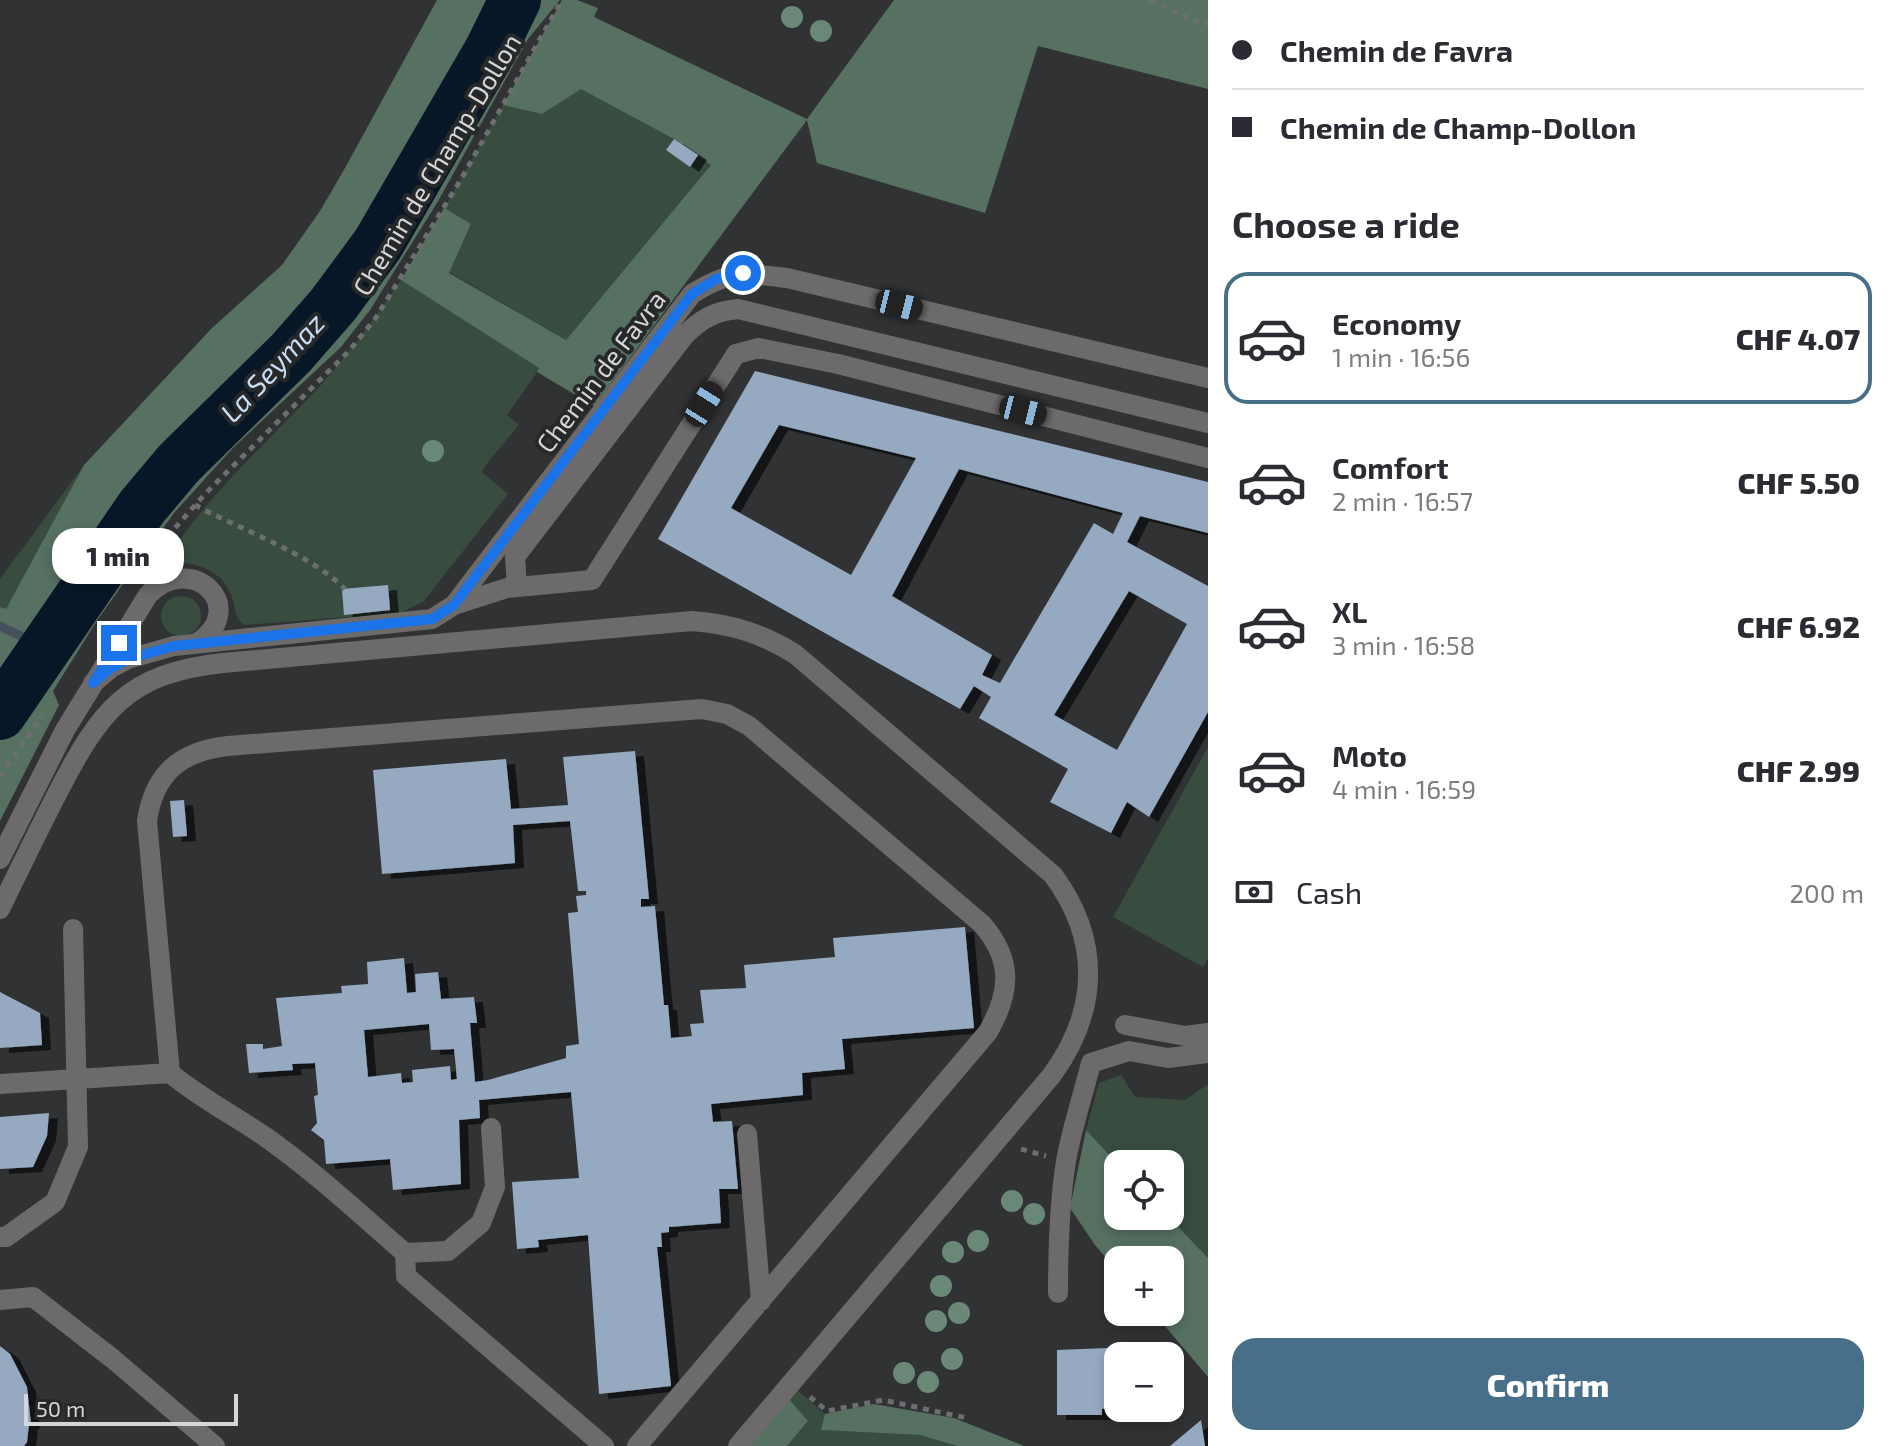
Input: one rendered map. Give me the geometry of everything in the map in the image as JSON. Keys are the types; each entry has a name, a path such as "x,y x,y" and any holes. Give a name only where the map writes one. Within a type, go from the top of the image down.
{"street":[{"name":"Chemin de Favra","path":"93,683 111,668 147,652 197,643 432,619 454,605 692,294 716,279 743,273 787,278 1208,378"},
{"path":"517,587 515,557 685,335 698,322 719,310 738,309 1208,423"},
{"path":"454,605 507,588 592,580 736,354 759,348 838,364 1208,458"},
{"path":"0,859 58,744 93,683 148,595 158,585 171,579 196,580 207,586 216,599 220,611 217,624 209,635 197,643"},
{"path":"0,909 93,729 113,706 128,695 151,680 180,669 692,621 718,623 758,633 795,654 1053,875 1077,911 1081,925 1086,944 1087,996 1080,1028 1052,1075 738,1446"},
{"path":"170,1073 147,821 154,793 171,768 181,760 211,748 702,709 727,714 749,726 982,924 995,939 1003,961 1006,989 1001,1009 988,1032 637,1446"},
{"path":"0,1237 6,1237 55,1202 78,1147 73,929"},
{"path":"1125,1025 1185,1036 1208,1033"},
{"path":"1058,1293 1058,1225 1066,1161 1091,1063 1129,1051 1168,1058 1208,1053"},
{"path":"0,1084 170,1073 269,1140 405,1253 448,1251 481,1223 495,1187 491,1128"},
{"path":"747,1134 761,1301"},
{"path":"405,1253 406,1276 604,1446"},
{"path":"0,1300 33,1297 113,1359 215,1446"}],"path":[{"name":"Chemin de Champ-Dollon","path":"148,595 163,546 175,528 349,351 375,319 460,181 562,0"},
{"path":"1150,0 1208,24"},
{"path":"195,505 307,561 333,577 345,589"},
{"path":"1011,1148 1066,1161"},
{"path":"801,1389 827,1411 883,1400 967,1418"}],"green space":[{"path":"437,0 560,0 528,39 437,203 370,310 341,347 233,448 174,513 98,619 53,691 59,705 0,821 0,607 6,609 84,465 212,328 282,265 320,211"},
{"path":"562,0 577,0 598,8 594,17 807,119 894,0 1208,0 1208,89 1038,46 985,213 817,163 807,120 594,406 537,372 539,368 401,280 444,208 471,224 449,273 566,340 711,165 674,139 581,89 542,114 503,105"},
{"path":"581,88 674,139 667,150 690,167 698,155 712,165 566,340 449,272 471,225 444,208 503,105 542,114"},
{"path":"401,280 540,368 507,415 519,425 482,472 508,494 423,602 400,613 245,625 237,616 227,588 214,573 196,565 165,562 218,493 330,374"},
{"path":"84,465 6,610 0,607 0,579"},
{"path":"181,596 195,602 201,616 195,630 181,636 167,630 161,616 167,602"},
{"path":"1208,747 1208,958 1203,967 1113,917"},
{"path":"1121,1075 1135,1097 1185,1100 1208,1084 1208,1258 1181,1230 1184,1230 1184,1150 1105,1150 1086,1130 1099,1083"},
{"path":"1086,1130 1105,1150 1104,1230 1181,1230 1208,1258 1208,1377 1184,1349 1184,1342 1178,1342 1165,1326 1184,1326 1184,1246 1104,1246 1104,1256 1070,1208"},
{"path":"796,1389 825,1414 822,1430 920,1435 957,1446 787,1446 808,1421 789,1399"},
{"path":"789,1399 808,1421 787,1446 749,1446"},
{"path":"874,1404 954,1418 1024,1446 957,1446 920,1435 821,1430 825,1414"}],"building":[{"path":"674,139 698,155 690,167 666,150"},
{"path":"755,371 1208,482 1208,533 1140,516 1127,542 1208,586 1208,712 1149,817 1127,802 1111,833 1050,802 1068,769 979,718 991,697 974,686 960,709 658,539","holes":["779,425 916,458 851,575 731,508","959,469 1123,513 1113,534 1094,523 1000,683 982,675 992,655 892,596","1129,591 1187,624 1117,750 1054,715"]},
{"path":"388,585 390,610 344,615 342,589"},
{"path":"635,751 649,899 641,899 641,907 655,906 664,1005 668,1005 671,1038 692,1036 690,1024 704,1023 700,990 746,988 744,965 835,957 833,938 965,927 974,1028 842,1039 845,1069 802,1073 803,1095 711,1104 713,1122 732,1121 738,1189 719,1189 721,1223 669,1227 669,1232 661,1233 662,1247 657,1247 671,1386 599,1394 588,1235 538,1240 539,1247 517,1249 512,1182 579,1178 571,1092 479,1100 480,1118 459,1120 461,1184 393,1190 390,1159 326,1164 324,1140 311,1130 317,1123 315,1063 292,1064 293,1070 249,1073 246,1044 263,1044 263,1049 282,1046 276,998 342,993 341,986 368,984 367,962 404,958 407,993 416,992 415,974 438,972 441,999 474,997 477,1023 470,1023 475,1082 566,1058 566,1046 579,1044 568,913 578,912 576,896 586,895 586,891 578,891 570,821 513,825 515,863 382,874 373,770 506,759 511,809 568,805 563,757","holes":["429,1024 431,1050 454,1049 457,1079 451,1080 450,1066 412,1070 413,1082 402,1083 401,1073 368,1077 364,1030"]},
{"path":"184,800 187,836 173,837 170,801"},
{"path":"0,992 40,1013 42,1045 0,1048"},
{"path":"49,1113 47,1136 33,1167 0,1169 0,1117"},
{"path":"0,1346 10,1354 27,1387 31,1424 24,1446 0,1446"},
{"path":"1104,1348 1102,1415 1057,1415 1057,1350"},
{"path":"1201,1420 1205,1446 1170,1446"}],"waterway":[{"name":"La Seymaz","path":"0,714 142,507 179,463 291,353 333,305 378,244 491,49 515,0"},
{"path":"0,626 46,648"}],"route":[{"path":"119,643 93,683 128,659 174,646 432,619 454,605 692,294 716,279 743,273"}]}
